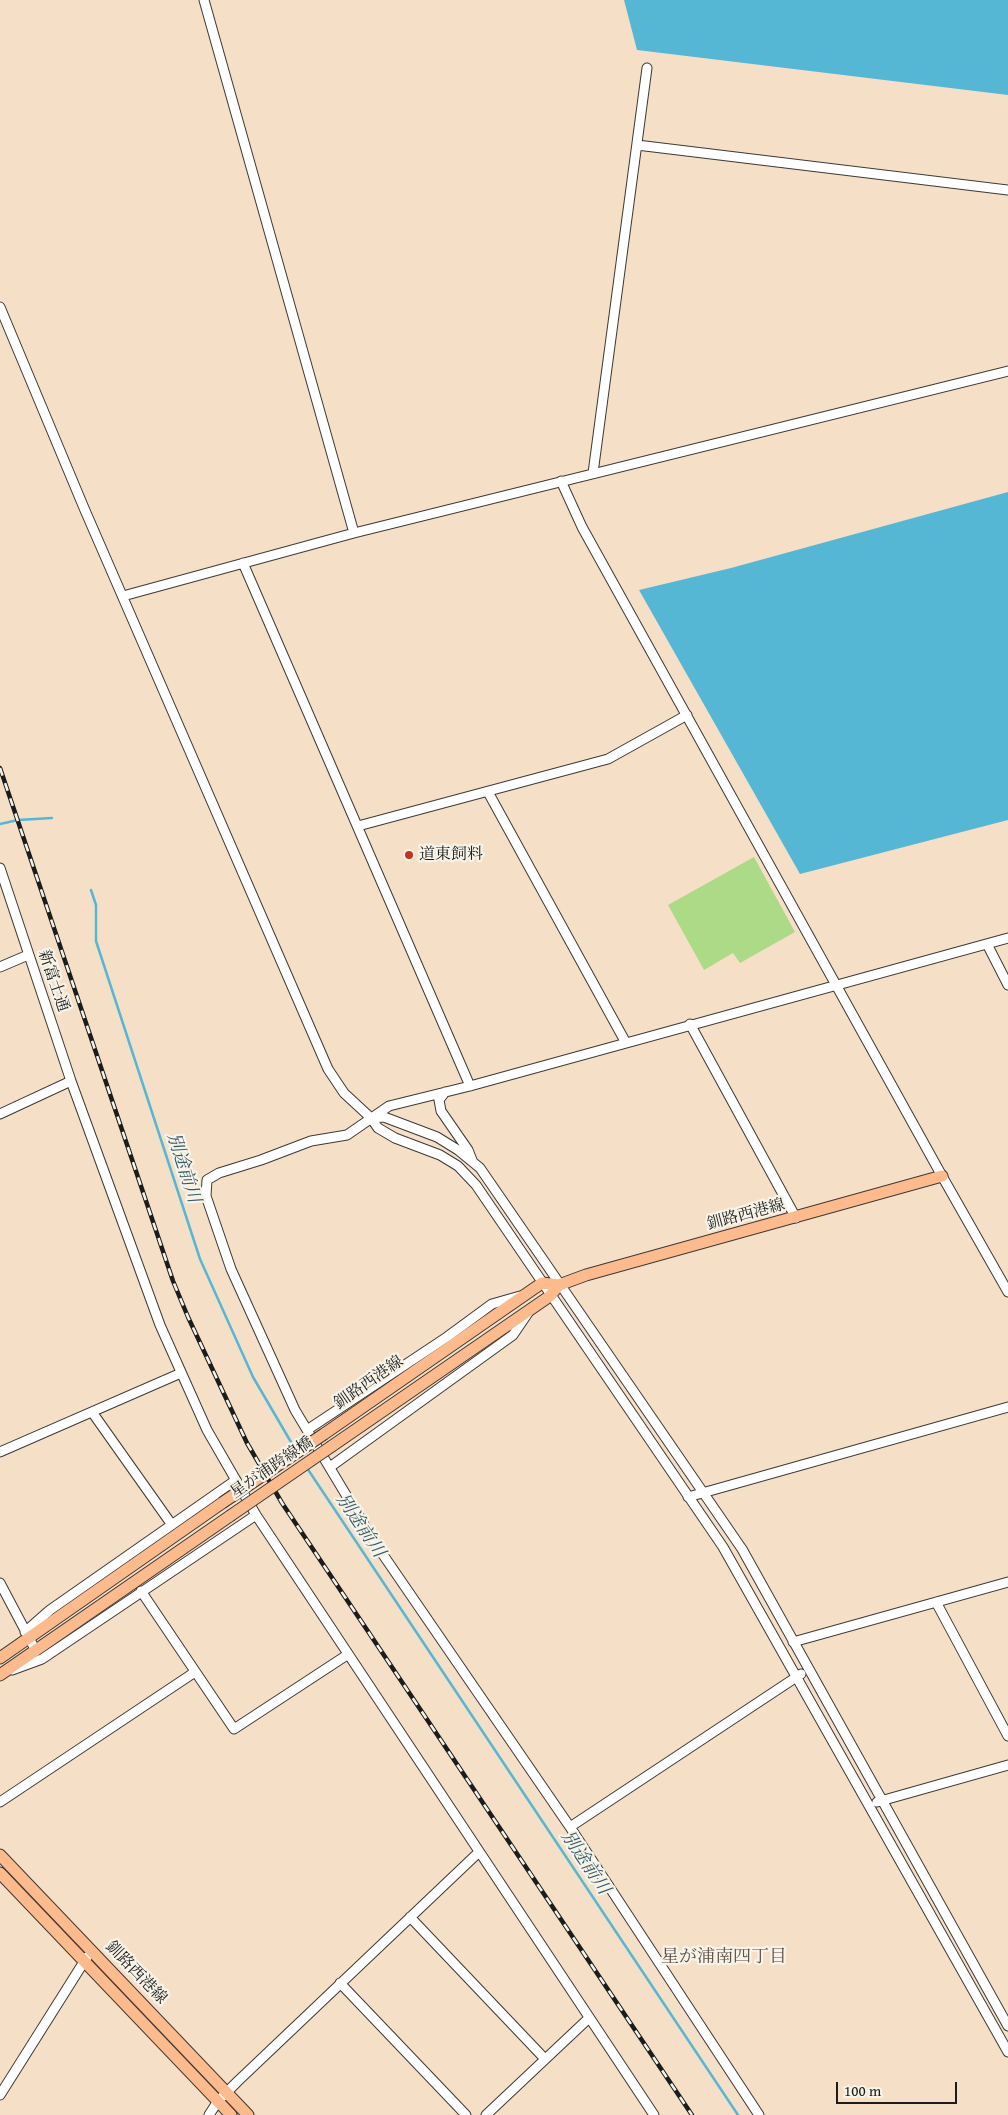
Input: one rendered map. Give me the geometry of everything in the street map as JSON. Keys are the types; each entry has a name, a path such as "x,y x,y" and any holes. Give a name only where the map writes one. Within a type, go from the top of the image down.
{"main road":[{"name":"釧路西港線","path":"324,1434 542,1284 559,1285 586,1275 942,1176"},
{"name":"釧路西港線","path":"332,1446 550,1296 559,1285"},
{"name":"星が浦跨線橋","path":"27,1635 324,1434"},
{"name":"星が浦跨線橋","path":"36,1651 332,1446"},
{"path":"0,1658 27,1635"},
{"path":"1,1674 36,1651"},
{"name":"釧路西港線","path":"0,1855 91,1950 222,2097 231,2115"},
{"name":"釧路西港線","path":"0,1872 84,1960 222,2097 248,2115"}],"street":[{"path":"204,0 354,533"},
{"path":"593,473 647,68"},
{"path":"637,144 1008,190"},
{"path":"0,307 46,420 328,1069 344,1093 371,1118 378,1128 395,1138 420,1146 458,1166 476,1185 723,1547 1008,2052"},
{"path":"123,596 354,533 1008,371"},
{"path":"561,481 582,527 942,1176 1008,1291"},
{"path":"243,563 470,1086"},
{"path":"358,826 608,759 687,715"},
{"path":"488,792 626,1043"},
{"name":"新富士通","path":"0,868 71,1081 81,1103 160,1325 207,1430 256,1515 654,2115"},
{"path":"759,2115 570,1827 375,1542 295,1410 231,1269 206,1196 208,1180 219,1173 261,1160 311,1141 347,1134 389,1106 470,1086 1008,938"},
{"path":"987,944 1008,985"},
{"path":"0,967 28,954"},
{"path":"690,1024 796,1218"},
{"path":"0,1114 71,1081"},
{"path":"445,1092 439,1100 440,1112 742,1549 1008,2026"},
{"path":"371,1118 384,1117 437,1137 474,1162"},
{"path":"307,1430 448,1337 492,1304 525,1295"},
{"path":"330,1467 513,1335 533,1307"},
{"path":"0,1452 181,1373"},
{"path":"688,1497 1008,1407"},
{"path":"92,1412 172,1525"},
{"path":"27,1635 50,1610 236,1480"},
{"path":"1,1674 42,1659 256,1515"},
{"path":"793,1642 1008,1582"},
{"path":"0,1583 36,1651"},
{"path":"141,1591 234,1729 347,1654"},
{"path":"936,1602 1008,1736"},
{"path":"570,1827 796,1676 809,1670"},
{"path":"0,1802 195,1672"},
{"path":"869,1805 1008,1765"},
{"path":"209,2115 222,2097 479,1852"},
{"path":"410,1917 545,2059"},
{"path":"0,2095 91,1950"},
{"path":"340,1983 466,2115"},
{"path":"486,2115 589,2018"}],"green space":[{"path":"754,857 795,932 740,963 733,953 704,970 668,905"}],"water":[{"path":"624,0 1008,0 1008,95 637,50"},
{"path":"1008,492 1008,820 800,874 639,590 731,568"}],"waterway":[{"name":"別途前川","path":"0,824 18,820 52,818"},
{"name":"別途前川","path":"91,890 96,905 96,941 200,1259 253,1377 295,1449"},
{"name":"別途前川","path":"307,1468 738,2115"}],"railway":[{"path":"0,768 173,1281 247,1443 282,1503 692,2115"}],"place":[{"name":"道東飼料","path":"409,855"}],"district":[{"name":"星が浦南四丁目","path":"724,1957"}]}
